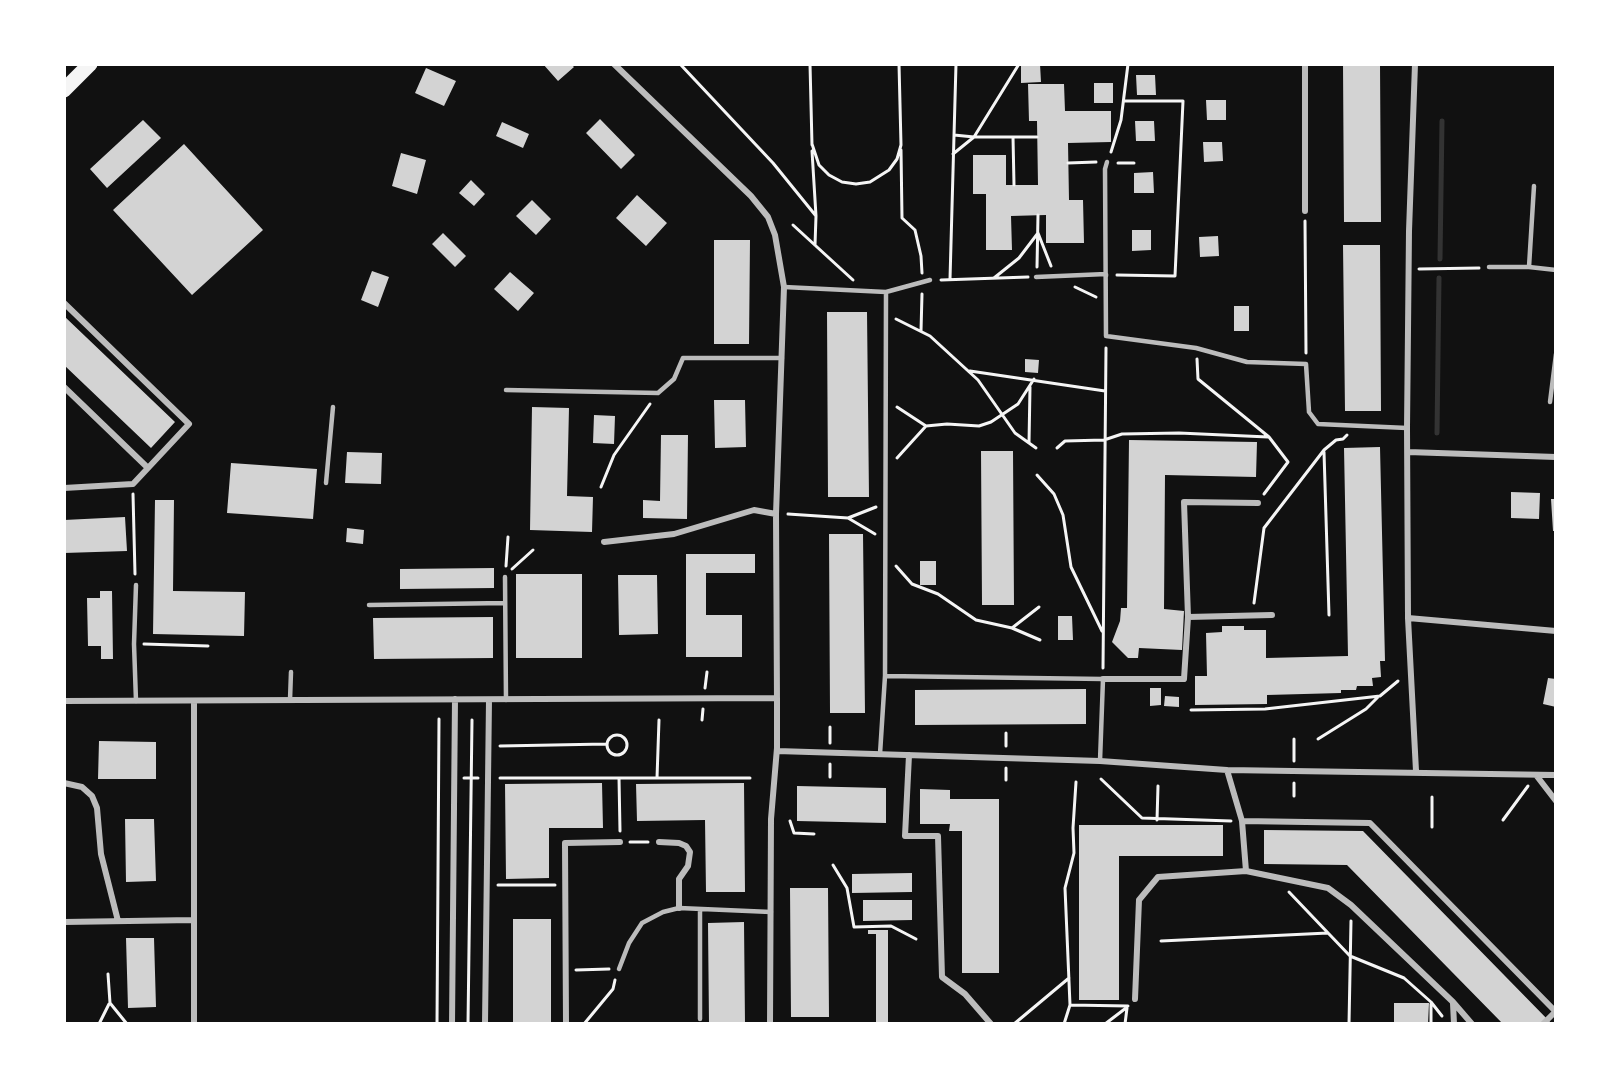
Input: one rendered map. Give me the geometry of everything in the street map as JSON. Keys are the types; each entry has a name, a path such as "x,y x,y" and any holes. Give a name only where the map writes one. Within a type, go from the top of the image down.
{"main road":[{"path":"64,90 90,64"}],"street":[{"path":"614,64 751,196 768,217 775,235 784,287 776,514 777,751 771,819 770,1023"},
{"path":"1305,64 1305,211"},
{"path":"1415,64 1408,269 1407,428 1408,618 1416,771"},
{"path":"64,303 189,424 133,484 64,488"},
{"path":"64,387 148,468"},
{"path":"1408,452 1556,457"},
{"path":"1103,679 1184,679 1188,617 1184,502 1258,503"},
{"path":"604,542 674,534 754,510 776,514"},
{"path":"1188,617 1272,615"},
{"path":"1408,618 1556,631"},
{"path":"453,1023 455,699"},
{"path":"64,701 777,699"},
{"path":"485,1023 489,700"},
{"path":"194,702 194,1023"},
{"path":"777,751 1100,761 1227,770 1416,771 1556,775"},
{"path":"909,755 905,836 938,837 942,976 965,994 992,1023"},
{"path":"1227,770 1242,821 1246,871"},
{"path":"1536,775 1556,801"},
{"path":"64,783 82,787 92,796 97,808 101,854 118,921"},
{"path":"1242,821 1370,823 1555,1012 1544,1023"},
{"path":"566,1023 565,843 620,842"},
{"path":"659,842 679,843 686,846 690,852 688,866 679,879 679,908"},
{"path":"1135,999 1139,900 1158,877 1246,871 1328,888 1351,905 1472,1023"},
{"path":"64,922 193,920"},
{"path":"1453,1002 1454,1023"}],"lane":[{"path":"1107,162 1105,169 1106,336 1197,348 1247,363 1306,364 1309,412 1318,424 1407,428"},
{"path":"1529,267 1534,186"},
{"path":"1490,267 1556,270"},
{"path":"1036,277 1106,274"},
{"path":"784,287 886,292 930,280"},
{"path":"880,754 885,676 886,292"},
{"path":"1550,402 1556,354"},
{"path":"506,390 658,393 674,379 683,358 782,358"},
{"path":"326,483 333,407"},
{"path":"505,577 506,700"},
{"path":"136,585 134,644 136,701"},
{"path":"369,604 505,603"},
{"path":"290,700 291,672"},
{"path":"885,676 1103,679 1100,761"},
{"path":"619,969 629,943 642,923 651,917 679,908 771,912"},
{"path":"700,909 700,1019"}],"path":[{"path":"680,64 773,164 816,216"},
{"path":"810,64 816,216 815,245"},
{"path":"899,64 902,218"},
{"path":"950,279 956,64"},
{"path":"953,154 974,137 1018,64"},
{"path":"1107,162 1119,129 1128,64"},
{"path":"1106,274 1175,276 1183,101 1124,101"},
{"path":"954,135 1037,137"},
{"path":"1013,137 1014,185"},
{"path":"812,144 819,165 829,175 842,182 856,184 870,182 889,170 897,159 901,145"},
{"path":"1068,163 1134,163"},
{"path":"1305,211 1306,364"},
{"path":"930,280 1036,277 1038,215"},
{"path":"793,225 865,291"},
{"path":"994,278 1019,258 1038,232"},
{"path":"1038,232 1055,276 1107,303"},
{"path":"1408,269 1490,267"},
{"path":"886,314 930,336 978,380 1015,433 1036,448"},
{"path":"1103,679 1106,336"},
{"path":"1197,348 1198,379 1269,437 1288,462 1258,503"},
{"path":"968,370 1104,391"},
{"path":"886,399 926,426 947,424 979,426 991,422 1018,404 1035,379"},
{"path":"1029,443 1030,387"},
{"path":"601,487 614,455 658,393"},
{"path":"886,471 926,426"},
{"path":"1253,616 1264,528 1324,450 1336,440 1343,440 1353,426"},
{"path":"1058,448 1065,441 1104,440 1122,434 1179,433 1269,437"},
{"path":"1324,450 1329,615"},
{"path":"1037,475 1054,494 1063,515 1071,567 1102,633"},
{"path":"133,484 136,585"},
{"path":"776,514 848,518 886,503"},
{"path":"848,518 885,542"},
{"path":"505,577 508,537"},
{"path":"505,577 533,550"},
{"path":"885,553 912,584 938,594 976,620 1012,628 1040,640"},
{"path":"1012,628 1039,607"},
{"path":"134,644 208,646"},
{"path":"1318,739 1366,709 1398,681"},
{"path":"1191,710 1265,709 1380,696"},
{"path":"437,1023 440,719"},
{"path":"468,1023 472,720"},
{"path":"657,778 659,720"},
{"path":"617,734 625,739 627,745 622,753 616,755 608,751 606,744 611,736 617,734"},
{"path":"489,746 606,744"},
{"path":"1503,820 1536,775"},
{"path":"488,778 750,778"},
{"path":"619,778 620,842 659,842"},
{"path":"1101,779 1142,818 1242,821"},
{"path":"1064,1023 1070,1005 1065,888 1074,853 1076,782"},
{"path":"1157,820 1158,786"},
{"path":"1432,796 1432,827"},
{"path":"790,821 794,833 814,834"},
{"path":"832,865 847,888 854,927 891,926 916,939"},
{"path":"1273,876 1350,956 1404,978 1443,1016"},
{"path":"487,885 565,885"},
{"path":"1349,1023 1351,905"},
{"path":"1161,941 1328,933"},
{"path":"566,970 619,969 613,989 584,1023"},
{"path":"99,1023 110,1003 108,974"},
{"path":"1014,1023 1069,978"},
{"path":"1106,1023 1135,999"},
{"path":"1431,1002 1431,1023"},
{"path":"110,1003 127,1023"},
{"path":"1070,1005 1128,1006"},
{"path":"1125,1023 1128,1006"}],"building":[{"path":"543,64 571,64 574,67 558,81"},
{"path":"1021,64 1040,64 1041,82 1021,83"},
{"path":"1343,64 1380,64 1381,222 1344,222"},
{"path":"426,68 456,81 444,106 415,93"},
{"path":"1136,75 1155,75 1156,95 1137,95"},
{"path":"1094,83 1113,83 1113,103 1094,103"},
{"path":"1028,84 1064,84 1065,111 1111,111 1111,142 1068,143 1069,200 1083,200 1084,243 1046,243 1046,215 1011,216 1012,250 986,250 986,194 973,194 973,155 1006,155 1006,185 1038,185 1037,121 1029,121"},
{"path":"1206,100 1226,100 1226,120 1207,120"},
{"path":"600,119 635,155 621,169 586,133"},
{"path":"143,120 161,138 107,188 90,169"},
{"path":"1135,121 1154,121 1155,141 1136,141"},
{"path":"502,122 529,134 523,148 496,136"},
{"path":"1203,142 1222,142 1223,161 1204,162"},
{"path":"184,144 263,230 192,295 113,210"},
{"path":"401,153 426,160 417,194 392,186"},
{"path":"1153,172 1154,193 1134,193 1134,173"},
{"path":"471,180 485,194 474,206 459,193"},
{"path":"637,195 667,223 646,246 616,218"},
{"path":"532,200 551,219 536,235 516,216"},
{"path":"1132,230 1151,230 1151,250 1132,251"},
{"path":"443,233 466,256 455,267 432,244"},
{"path":"1218,236 1219,256 1200,257 1199,237"},
{"path":"714,240 750,240 749,344 714,344"},
{"path":"1343,245 1380,245 1381,411 1345,411"},
{"path":"372,271 389,277 378,307 361,300"},
{"path":"510,272 534,293 518,311 494,289"},
{"path":"1234,306 1249,306 1249,331 1234,331"},
{"path":"827,312 867,312 869,497 828,497"},
{"path":"64,316 175,422 151,448 64,365"},
{"path":"1025,359 1039,360 1038,373 1025,372"},
{"path":"714,400 745,400 746,447 715,448"},
{"path":"532,407 569,408 567,496 593,497 592,532 530,530"},
{"path":"594,415 615,416 614,444 593,443"},
{"path":"661,435 688,435 687,519 643,518 643,500 660,501"},
{"path":"1129,440 1257,442 1256,477 1165,475 1164,609 1184,611 1182,650 1139,648 1138,658 1128,658 1112,642 1120,621 1121,608 1127,608"},
{"path":"1380,447 1385,661 1380,661 1381,677 1372,678 1373,686 1357,686 1356,690 1341,690 1341,693 1267,695 1267,704 1195,705 1195,676 1207,676 1206,633 1222,632 1222,626 1244,626 1244,630 1266,630 1266,658 1348,656 1344,448"},
{"path":"981,451 1013,451 1014,605 982,605"},
{"path":"347,452 382,453 381,484 345,483"},
{"path":"231,463 317,469 313,519 227,513"},
{"path":"1511,492 1540,493 1539,519 1511,518"},
{"path":"1551,499 1556,499 1556,531 1553,531"},
{"path":"155,500 174,500 173,591 245,592 244,636 153,634"},
{"path":"125,517 127,551 64,553 64,520"},
{"path":"347,528 364,530 363,544 346,542"},
{"path":"829,534 863,534 865,713 830,713"},
{"path":"686,554 755,554 755,573 706,573 706,615 742,615 742,657 686,657"},
{"path":"920,561 936,561 936,585 920,585"},
{"path":"494,568 494,588 400,589 400,569"},
{"path":"516,574 582,574 582,658 516,658"},
{"path":"618,575 657,575 658,634 619,635"},
{"path":"100,591 112,591 113,659 101,659 101,646 88,646 87,598 100,598"},
{"path":"1058,616 1072,616 1073,640 1058,640"},
{"path":"493,617 493,658 374,659 373,618"},
{"path":"1548,678 1556,679 1556,707 1543,704"},
{"path":"1150,688 1161,688 1161,705 1150,706"},
{"path":"1086,689 1086,724 915,725 915,690"},
{"path":"1165,696 1179,697 1179,707 1164,706"},
{"path":"99,741 156,742 156,779 98,779"},
{"path":"602,783 603,828 549,828 549,878 506,879 505,784"},
{"path":"744,783 745,892 706,892 705,820 637,821 636,784"},
{"path":"797,786 886,788 886,823 797,821"},
{"path":"920,789 950,790 950,799 999,799 999,973 962,973 962,831 949,831 950,824 920,824"},
{"path":"125,819 154,819 156,881 126,882"},
{"path":"1079,825 1223,825 1223,856 1119,856 1119,1000 1079,1000"},
{"path":"1264,830 1363,831 1552,1024 1503,1024 1347,865 1264,864"},
{"path":"912,873 912,892 852,893 852,874"},
{"path":"790,888 828,888 829,1017 791,1017"},
{"path":"863,900 912,900 912,920 863,921"},
{"path":"513,919 551,919 551,1024 513,1024"},
{"path":"744,922 745,1024 709,1024 708,923"},
{"path":"868,930 888,930 888,1024 876,1024 876,934 868,934"},
{"path":"126,938 154,938 156,1007 128,1008"},
{"path":"1394,1003 1429,1003 1428,1024 1394,1024"}],"waterway":[{"path":"1440,259 1442,121"},
{"path":"1437,433 1439,278"}]}
